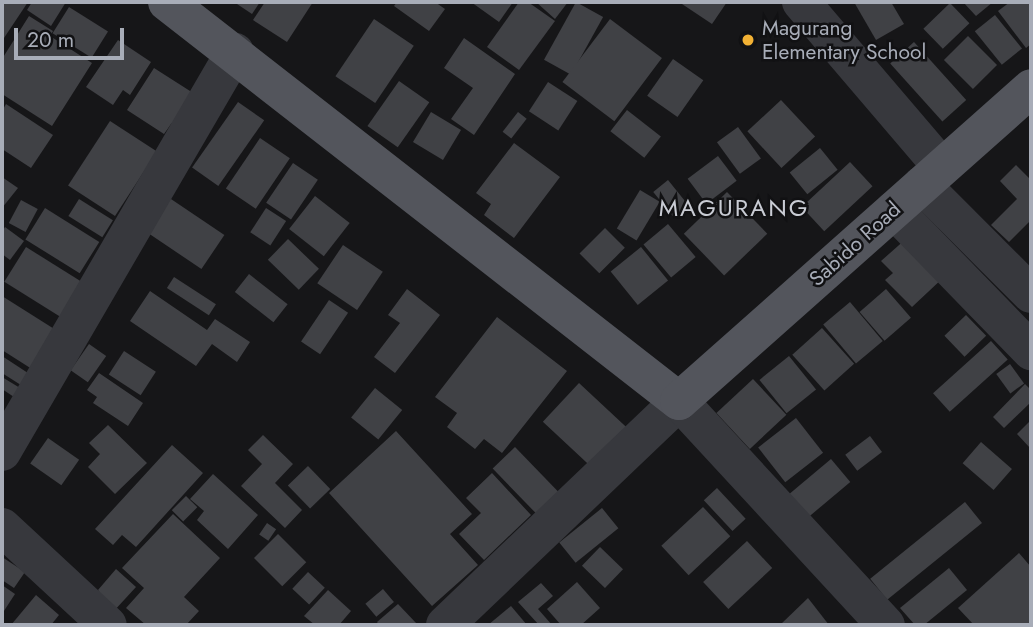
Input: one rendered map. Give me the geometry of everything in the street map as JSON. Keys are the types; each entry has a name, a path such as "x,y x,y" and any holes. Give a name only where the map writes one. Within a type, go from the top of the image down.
{"main road":[{"path":"167,2 235,52 679,401"},
{"name":"Sabido Road","path":"679,401 1031,88"}],"street":[{"path":"810,12 919,187 1031,351"},
{"path":"2,452 235,52"},
{"path":"919,187 1031,294"},
{"path":"444,625 679,401 886,625"},
{"path":"2,527 108,625"}],"building":[{"path":"2,2 28,2 2,41"},
{"path":"32,2 66,2 51,26 27,10"},
{"path":"234,2 260,2 252,14"},
{"path":"265,2 313,2 287,42 253,20"},
{"path":"397,2 435,2 445,9 429,31 394,6"},
{"path":"471,2 513,2 499,22"},
{"path":"519,2 528,2 555,21 519,70 487,47"},
{"path":"536,2 568,2 555,19"},
{"path":"576,2 603,17 571,75 544,60"},
{"path":"679,2 727,2 712,24"},
{"path":"854,2 891,2 904,24 876,40"},
{"path":"963,2 993,2 976,16"},
{"path":"1010,2 1029,2 1031,5 1031,44 1026,48 998,11"},
{"path":"950,3 969,23 943,49 923,29"},
{"path":"69,7 108,31 92,58 53,33"},
{"path":"995,15 1022,48 1002,65 975,31"},
{"path":"29,16 53,31 50,36 92,63 52,126 2,94 2,59"},
{"path":"374,19 414,46 375,103 335,76"},
{"path":"610,19 662,58 614,121 562,82"},
{"path":"968,36 997,65 973,89 944,60"},
{"path":"464,38 515,74 474,135 451,119 473,88 444,68"},
{"path":"118,40 151,62 130,95 123,90 113,105 86,87"},
{"path":"914,42 966,100 942,121 890,63"},
{"path":"673,59 703,80 677,117 647,96"},
{"path":"154,68 201,98 171,124 164,134 127,110"},
{"path":"399,81 429,102 398,147 367,126"},
{"path":"548,82 577,101 558,130 529,111"},
{"path":"781,100 815,137 781,168 747,131"},
{"path":"238,102 264,120 218,186 192,168"},
{"path":"6,104 53,135 31,168 2,149 2,111"},
{"path":"627,110 661,136 644,158 610,131"},
{"path":"431,112 461,130 443,160 413,142"},
{"path":"518,112 527,119 511,138 503,132"},
{"path":"110,121 157,151 115,216 68,186"},
{"path":"738,127 761,159 740,174 717,142"},
{"path":"260,138 290,158 256,209 226,189"},
{"path":"514,143 560,177 514,238 484,215 491,204 476,193"},
{"path":"820,148 838,170 807,194 790,173"},
{"path":"718,156 737,181 706,204 688,179"},
{"path":"850,162 873,186 824,231 802,207"},
{"path":"293,163 318,180 291,220 266,203"},
{"path":"1016,165 1031,180 1031,220 1009,242 991,225 1017,199 1000,181"},
{"path":"2,177 18,188 2,208"},
{"path":"668,180 689,206 674,218 653,192"},
{"path":"640,190 660,202 637,240 617,229"},
{"path":"727,192 767,234 724,275 684,234"},
{"path":"315,196 350,223 324,256 289,229"},
{"path":"168,197 224,235 201,269 145,231"},
{"path":"79,199 113,220 102,237 68,216"},
{"path":"21,200 38,209 26,232 9,223"},
{"path":"45,208 99,242 80,273 25,239"},
{"path":"266,208 286,221 270,245 250,232"},
{"path":"668,224 696,257 671,278 643,245"},
{"path":"5,227 24,241 10,260 2,254 2,232"},
{"path":"605,228 625,248 599,273 580,253"},
{"path":"907,238 944,277 912,307 885,280 893,273 881,261"},
{"path":"288,239 319,269 299,290 268,260"},
{"path":"343,245 383,272 357,310 317,283"},
{"path":"26,247 82,282 60,317 4,282"},
{"path":"641,247 668,280 638,305 611,272"},
{"path":"249,274 288,304 273,322 235,292"},
{"path":"174,277 216,304 209,315 167,288"},
{"path":"407,289 440,315 395,373 374,357 400,323 388,315"},
{"path":"886,289 911,318 885,341 860,312"},
{"path":"150,291 207,330 215,319 250,342 237,362 212,344 196,366 130,321"},
{"path":"2,296 59,332 35,371 2,350"},
{"path":"329,300 348,313 320,354 301,341"},
{"path":"850,302 883,341 856,364 823,324"},
{"path":"966,315 986,336 965,357 944,336"},
{"path":"497,317 567,371 502,453 484,439 475,449 447,427 457,413 435,397"},
{"path":"822,328 854,364 824,390 792,355"},
{"path":"991,341 1008,360 950,412 933,393"},
{"path":"89,344 106,356 88,382 71,370"},
{"path":"124,351 156,372 141,395 109,374"},
{"path":"2,356 31,375 24,387 2,373"},
{"path":"789,356 816,389 787,413 759,380"},
{"path":"1010,364 1024,383 1010,393 996,374"},
{"path":"99,373 143,403 128,426 93,403 97,397 87,390"},
{"path":"2,377 25,391 20,401 2,389"},
{"path":"753,379 786,415 750,449 716,413"},
{"path":"579,383 627,428 591,467 543,422"},
{"path":"1025,384 1031,390 1031,402 1004,428 993,417"},
{"path":"375,388 402,410 378,440 351,418"},
{"path":"796,418 823,453 785,482 758,448"},
{"path":"1031,420 1031,449 1017,434"},
{"path":"108,425 147,463 115,494 88,467 100,454 89,443"},
{"path":"396,431 472,514 450,534 478,565 432,606 329,493"},
{"path":"263,435 293,464 275,483 302,510 285,528 241,486 262,464 248,450"},
{"path":"870,436 882,452 857,471 845,455"},
{"path":"48,438 79,460 61,485 30,463"},
{"path":"981,442 1012,469 994,490 963,463"},
{"path":"172,445 203,473 136,547 122,535 113,545 95,529"},
{"path":"515,447 559,492 536,514 493,469"},
{"path":"831,459 850,482 807,518 788,495"},
{"path":"308,466 330,489 310,508 288,485"},
{"path":"492,473 531,515 484,560 459,534 481,513 466,498"},
{"path":"213,474 258,515 228,549 197,520 204,511 190,499"},
{"path":"717,488 746,519 732,531 704,500"},
{"path":"186,496 197,507 183,521 172,510"},
{"path":"965,502 982,523 887,600 870,579"},
{"path":"703,507 730,536 689,575 661,546"},
{"path":"602,508 618,528 576,563 559,543"},
{"path":"173,514 220,558 184,597 199,611 186,625 146,625 126,608 144,588 122,568"},
{"path":"267,523 276,529 268,541 259,535"},
{"path":"278,534 306,562 282,586 254,558"},
{"path":"747,541 772,568 728,609 703,582"},
{"path":"600,547 623,569 605,588 582,566"},
{"path":"1019,553 1031,567 1031,625 974,625 958,608"},
{"path":"2,557 25,572 14,588 2,580"},
{"path":"949,568 967,590 924,625 915,625 900,608"},
{"path":"116,569 136,587 113,612 98,590"},
{"path":"308,572 325,588 309,605 292,589"},
{"path":"577,582 600,608 581,625 561,625 547,609"},
{"path":"541,583 553,596 538,609 552,625 539,625 518,602"},
{"path":"2,585 15,594 2,614"},
{"path":"383,589 394,602 376,617 365,604"},
{"path":"328,590 351,611 339,625 315,625 304,616"},
{"path":"36,595 59,615 51,625 11,625"},
{"path":"808,598 829,625 780,625"},
{"path":"398,604 417,624 379,625 377,622"},
{"path":"511,606 527,625 488,625"}],"place":[{"name":"Magurang Elementary School","path":"748,40"}],"district":[{"name":"MAGURANG","path":"734,208"}]}
